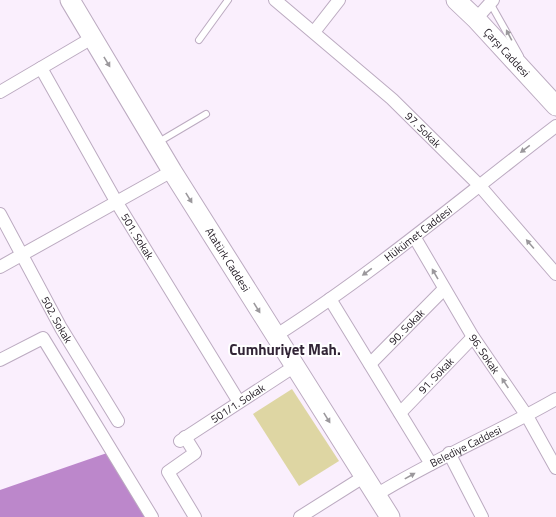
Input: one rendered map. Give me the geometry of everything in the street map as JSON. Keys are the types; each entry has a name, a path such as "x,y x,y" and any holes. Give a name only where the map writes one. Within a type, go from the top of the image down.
{"main road":[{"name":"Atatürk Caddesi","path":"70,0 172,171 390,517"},
{"name":"Çarşı Caddesi","path":"456,0 476,19 556,106"}],"street":[{"name":"97. Sokak","path":"275,0 378,86 479,185 556,274"},
{"path":"314,32 338,0"},
{"path":"476,19 491,1"},
{"path":"0,92 92,38"},
{"name":"501. Sokak","path":"41,68 117,203 239,402"},
{"name":"Hükümet Caddesi","path":"275,336 330,299 415,238 479,185 556,126"},
{"path":"0,267 172,171"},
{"name":"502. Sokak","path":"0,214 61,328 118,421"},
{"name":"96. Sokak","path":"415,238 473,337 527,416 556,468"},
{"name":"90. Sokak","path":"370,364 444,289"},
{"path":"330,299 431,464"},
{"path":"0,360 61,328"},
{"name":"91. Sokak","path":"400,414 473,337"},
{"path":"43,338 152,517"},
{"name":"501/1. Sokak","path":"195,517 168,472 195,453 182,439 295,366"},
{"name":"Belediye Caddesi","path":"376,495 449,453 527,416 556,399"},
{"path":"449,453 482,517"},
{"path":"300,517 365,476"}],"lane":[{"path":"199,40 228,0"},
{"path":"491,1 534,82"},
{"path":"156,144 206,114"}],"shaded area":[{"path":"292,389 339,461 299,486 253,414"},
{"path":"107,453 146,517 0,517 0,490"}],"district":[{"name":"Cumhuriyet Mah.","path":"285,349"}]}
